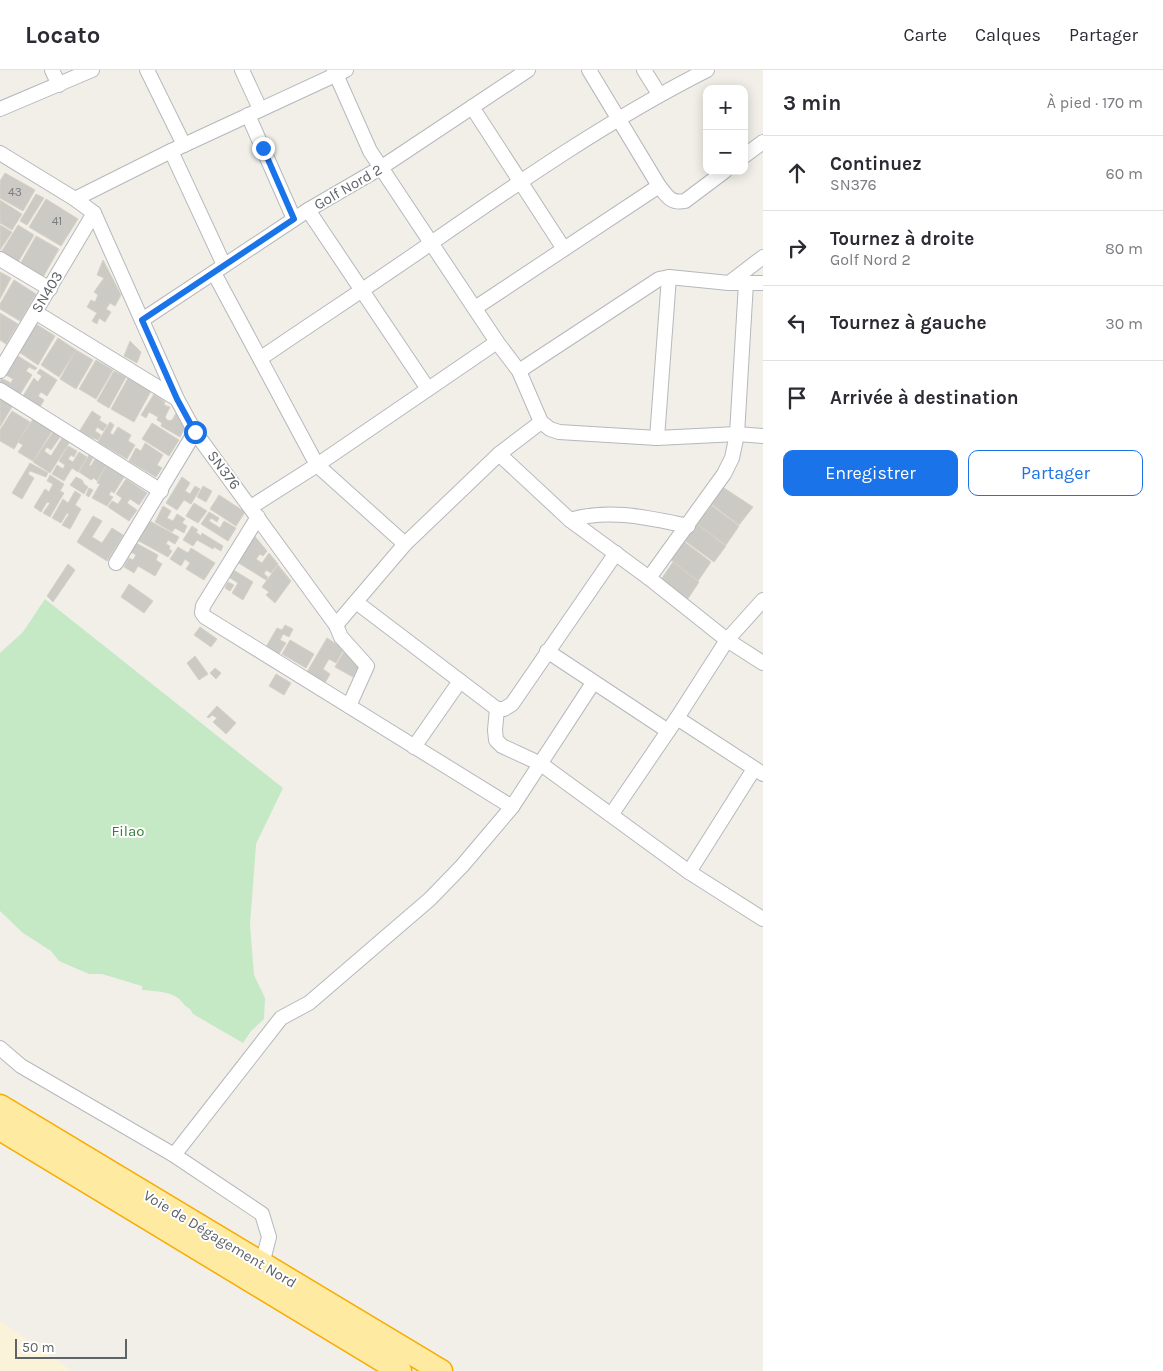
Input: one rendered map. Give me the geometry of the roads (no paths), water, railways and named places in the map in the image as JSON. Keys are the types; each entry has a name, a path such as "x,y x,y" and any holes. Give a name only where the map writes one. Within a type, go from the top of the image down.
{"highway":[{"name":"Voie de Dégagement Nord","path":"0,1106 441,1371"},
{"name":"Voie de Dégagement Nord","path":"0,1129 400,1371"}],"street":[{"path":"52,70 59,84"},
{"path":"0,109 92,70"},
{"path":"147,70 184,145"},
{"path":"242,70 254,112 294,219"},
{"name":"Golf Nord 2","path":"142,320 294,219 382,167 528,70"},
{"path":"589,70 659,186 672,201 685,201 720,175"},
{"path":"644,70 659,94"},
{"path":"261,358 520,180 659,94 707,70"},
{"path":"75,199 170,151 339,72 370,151 497,342 519,370 541,422 550,430 657,438 737,434 763,436"},
{"path":"472,107 564,249"},
{"path":"748,153 763,142"},
{"path":"170,151 219,269 261,358 317,465 405,544"},
{"name":"SN376","path":"2,159 75,199 94,213 177,399 195,432 336,625 341,637 367,666 349,706"},
{"path":"476,308 659,186"},
{"path":"308,210 428,389"},
{"name":"SN403","path":"0,371 94,213"},
{"path":"730,283 763,257"},
{"path":"0,259 50,289"},
{"path":"657,438 669,277"},
{"path":"519,370 659,279 669,277 730,283 763,283"},
{"path":"650,578 724,474 732,458 737,434 746,283"},
{"path":"35,312 177,399"},
{"path":"497,342 317,465 255,512 203,606 202,613 205,617 512,808"},
{"path":"0,390 161,491"},
{"path":"336,625 405,544 499,454 541,422"},
{"path":"116,563 195,432"},
{"path":"499,454 570,520 650,578 727,640 763,662"},
{"path":"570,520 586,516 610,514 640,517 688,526"},
{"path":"356,602 497,709 504,709 512,704 616,553"},
{"path":"611,815 727,640 763,600"},
{"path":"547,652 668,731"},
{"path":"414,747 460,681"},
{"path":"174,1155 281,1018 309,1003 430,899 462,866 512,808 593,682"},
{"path":"497,709 494,730 496,740 502,746 541,764 689,872 763,919"},
{"path":"677,718 759,772 689,872"},
{"path":"0,1048 20,1066 174,1155 262,1214 269,1236 262,1264"}],"park label":[{"name":"Filao","path":"128,831"}]}
